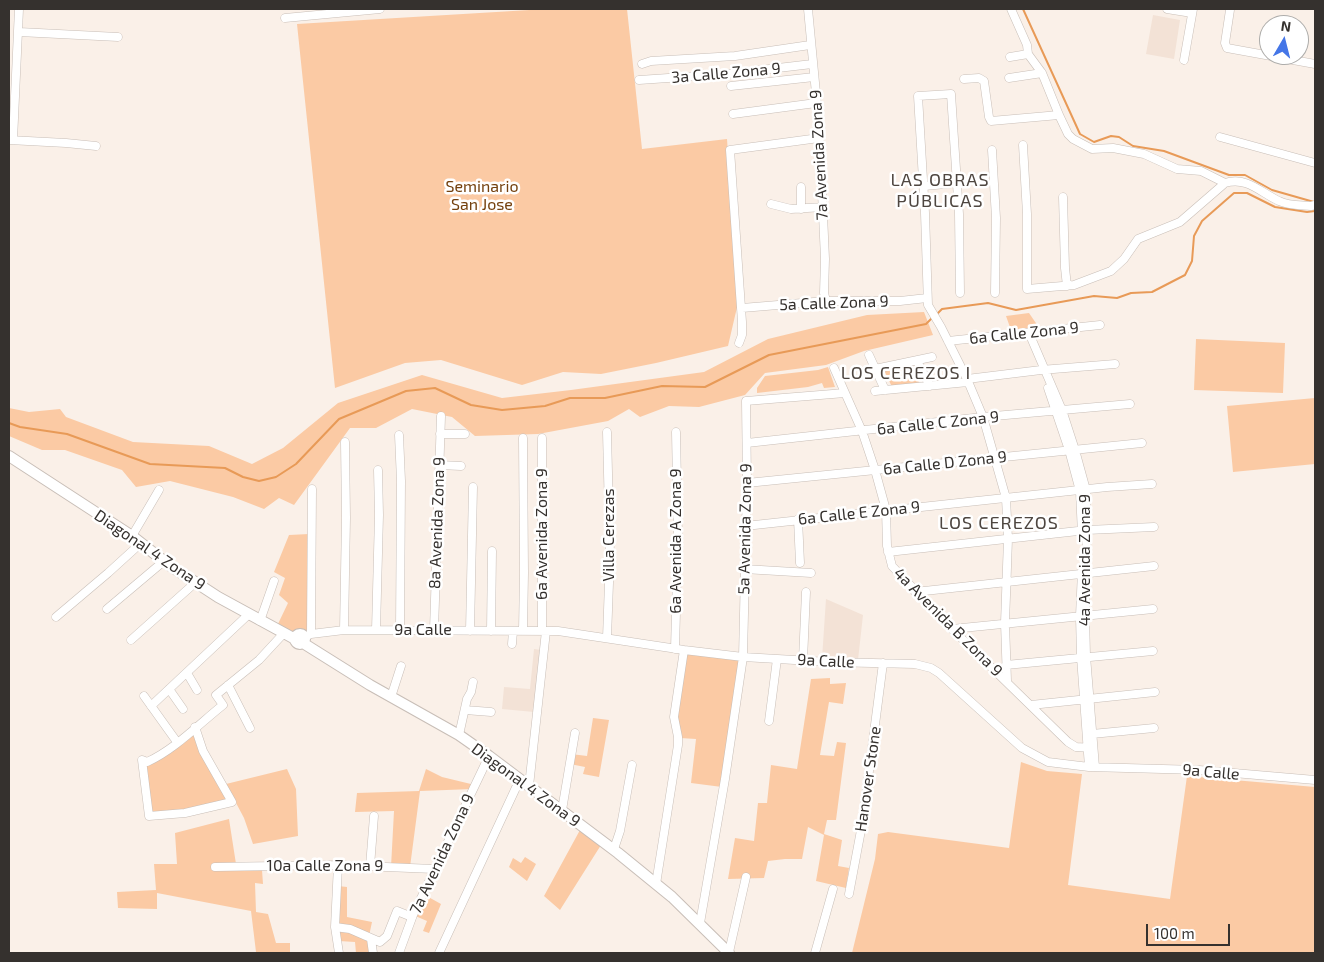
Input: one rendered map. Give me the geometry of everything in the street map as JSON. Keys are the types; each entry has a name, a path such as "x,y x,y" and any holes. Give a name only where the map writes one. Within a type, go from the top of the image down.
{"main road":[{"name":"Diagonal 4 Zona 9","path":"9,456 196,582 260,621 284,633 303,638 391,697 459,735 614,850 700,923 729,953"}],"street":[{"path":"19,9 11,140 66,142 96,146"},
{"path":"285,18 380,9"},
{"name":"7a Avenida Zona 9","path":"808,9 819,138 825,259 824,293 826,301"},
{"path":"1011,9 1027,45 1028,54 1042,73 1070,137 1088,148 1113,148 1144,154 1177,169 1201,171 1225,183"},
{"path":"1168,9 1192,11 1184,60"},
{"path":"1230,10 1225,44 1228,48 1315,64"},
{"path":"18,32 118,37"},
{"path":"642,64 651,61 735,56 810,45"},
{"path":"1010,57 1028,54"},
{"name":"3a Calle Zona 9","path":"639,80 727,74 812,64"},
{"path":"1009,78 1042,73"},
{"path":"731,86 814,77"},
{"path":"964,79 979,78 984,81 990,120 1059,115"},
{"path":"960,293 957,184 951,94 918,96 924,186 927,302 948,341 983,417 1006,498 1008,539 1005,623 1007,681"},
{"path":"733,114 816,103"},
{"path":"1220,137 1315,163"},
{"path":"739,342 743,329 730,150 819,138"},
{"path":"1023,146 1027,214 1027,289 1082,283 1111,271 1124,259 1138,239 1180,222 1225,183 1233,181 1247,183 1282,202 1311,206 1315,204"},
{"path":"992,150 996,218 995,293"},
{"path":"924,186 957,184"},
{"path":"801,187 801,209"},
{"path":"1063,197 1064,268 1067,286"},
{"path":"771,204 801,209 822,207"},
{"name":"5a Calle Zona 9","path":"742,308 826,301 927,302"},
{"name":"6a Calle Zona 9","path":"948,341 1100,325"},
{"name":"4a Avenida Zona 9","path":"1026,334 1059,410 1083,490 1085,531 1084,657 1092,767"},
{"path":"869,355 885,390"},
{"path":"875,369 932,357"},
{"path":"917,361 930,386"},
{"path":"875,391 1115,364"},
{"name":"4a Avenida B Zona 9","path":"834,368 862,431 875,470 886,510 888,552 892,566 915,592 1068,742 1076,747 1091,748"},
{"name":"5a Avenida Zona 9","path":"700,923 725,779 743,657 747,483 746,401 845,393"},
{"name":"6a Calle C Zona 9","path":"747,443 983,417 1130,404"},
{"name":"8a Avenida Zona 9","path":"434,630 441,416"},
{"name":"Villa Cerezas","path":"607,432 610,554 607,638"},
{"name":"6a Avenida A Zona 9","path":"675,649 678,537 676,432"},
{"path":"440,434 465,434"},
{"path":"398,435 401,481 400,630"},
{"path":"523,438 523,631"},
{"name":"6a Avenida Zona 9","path":"529,786 544,631 542,438"},
{"path":"344,442 346,518 344,630"},
{"name":"6a Calle D Zona 9","path":"747,483 1142,443"},
{"path":"9,461 21,465"},
{"path":"439,466 461,466"},
{"path":"376,630 379,515 378,470"},
{"name":"6a Calle E Zona 9","path":"745,526 1152,484"},
{"path":"470,631 473,487"},
{"path":"303,638 312,489"},
{"path":"56,617 108,574 136,540 158,490"},
{"path":"798,520 800,563"},
{"path":"888,552 1085,531 1154,527"},
{"path":"491,631 492,551"},
{"path":"107,610 164,561"},
{"path":"915,592 1154,566"},
{"path":"744,569 811,573"},
{"path":"260,621 274,581"},
{"path":"131,640 196,582"},
{"path":"803,660 806,592"},
{"path":"952,629 1153,609"},
{"path":"151,706 249,614"},
{"name":"9a Calle","path":"303,638 344,630 544,631 743,657 777,658 794,664 803,660 915,664 936,671 1030,754 1057,764 1092,767 1200,770 1315,780"},
{"path":"512,644 513,631"},
{"path":"195,727 203,751 232,802 185,812 149,816 142,760 147,762 161,755 195,727 223,705 216,695 260,660 284,633"},
{"path":"656,884 678,745 674,717 684,650"},
{"path":"1006,665 1153,651"},
{"path":"769,722 777,658"},
{"name":"Hanover Stone","path":"849,894 862,825 883,663"},
{"path":"391,697 401,666"},
{"path":"186,673 197,690"},
{"path":"459,735 472,682"},
{"path":"228,685 250,728"},
{"path":"169,690 184,709"},
{"path":"1031,705 1155,692"},
{"path":"144,696 177,742"},
{"name":"4a Avenida Zona 9","path":"1086,700 1092,734 1091,748"},
{"path":"465,710 491,712"},
{"path":"1092,734 1154,728"},
{"path":"562,810 575,733"},
{"name":"7a Avenida Zona 9","path":"399,953 412,917 489,756"},
{"path":"614,850 620,831 632,765"},
{"path":"439,953 520,779"},
{"path":"370,866 374,816"},
{"path":"338,865 335,927 339,953"},
{"name":"10a Calle Zona 9","path":"215,866 338,865 434,869"},
{"path":"729,953 746,877"},
{"path":"815,953 833,890"},
{"path":"335,927 350,929 380,942 386,937 397,911 412,917"},
{"path":"371,939 373,953"}],"shaded area":[{"path":"1153,15 1180,20 1174,59 1146,54"},
{"path":"826,599 863,615 858,660 822,659"},
{"path":"534,649 541,650 534,712 502,709 504,687 530,689"}],"green space":[{"name":"Seminario San Jose","path":"546,9 627,9 642,149 727,139 738,303 728,346 601,374 563,372 522,385 441,360 405,363 335,388 297,24"},
{"path":"924,312 933,335 864,351 826,365 765,373 745,395 699,407 669,406 640,417 629,409 608,421 538,434 475,436 452,417 412,409 376,428 350,428 294,505 279,498 264,509 233,497 170,481 136,487 122,470 65,450 42,450 9,436 9,408 29,412 60,409 66,417 133,442 209,446 252,464 283,448 338,403 422,375 502,398 571,390 704,372 768,339 867,315"},
{"path":"1029,313 1040,329 1011,330 1006,316"},
{"path":"1196,339 1285,343 1283,393 1194,390"},
{"path":"911,366 920,384 892,387 884,370"},
{"path":"828,367 835,387 824,388 822,383 808,387 757,393 757,388 765,376 818,370"},
{"path":"1315,398 1315,464 1233,472 1227,406"},
{"path":"309,534 308,630 292,634 277,626 288,603 279,595 285,578 274,572 289,535"},
{"path":"686,653 741,658 722,787 691,783 696,739 680,738 675,718"},
{"path":"830,678 830,684 846,683 843,704 829,702 820,755 834,756 837,742 846,743 836,820 827,820 824,834 842,840 838,866 849,868 846,888 816,881 824,835 808,827 802,859 768,861 764,878 728,879 735,838 754,841 758,803 767,803 771,765 797,769 811,679"},
{"path":"593,718 609,720 599,777 583,774 585,767 570,764 571,754 587,756"},
{"path":"194,730 226,795 225,801 204,807 157,814 150,813 145,764"},
{"path":"1021,762 1047,771 1082,774 1068,885 1170,899 1187,776 1315,787 1315,953 852,953 875,859 878,834 888,832 1009,848"},
{"path":"287,769 296,789 298,836 253,844 244,818 226,784"},
{"path":"426,769 442,777 475,785 473,789 420,791 410,867 391,867 394,811 355,812 357,793 419,791"},
{"path":"229,819 236,864 211,864 211,870 262,870 263,884 255,883 256,912 268,914 276,943 290,943 290,953 244,953 256,952 251,911 157,893 157,909 118,908 117,892 156,890 154,864 177,864 175,833"},
{"path":"580,830 601,845 560,910 544,896"},
{"path":"525,857 536,864 527,881 509,867 513,858 521,863"},
{"path":"338,886 347,887 347,917 372,922 369,936 336,926"},
{"path":"423,894 441,904 429,933 423,931 427,921 413,915"},
{"path":"337,929 345,929 369,940 371,953 356,953 355,942 339,941"}],"waterway":[{"path":"1023,9 1080,134 1094,142 1111,136 1119,137 1133,146 1164,151 1229,175 1245,175 1272,190 1314,202"},
{"path":"937,314 942,309 988,303 1016,310 1094,296 1117,298 1131,293 1152,292 1185,275 1192,261 1194,236 1202,221 1234,193 1247,193 1275,207 1307,212 1315,211"},
{"path":"9,423 20,427 67,434 150,464 225,468 243,477 259,481 276,477 296,464 339,419 406,391 435,388 471,405 502,410 545,406 570,398 605,398 662,386 705,387 769,355 926,324 933,317"}],"district":[{"name":"LAS OBRAS PÚBLICAS","path":"940,190"},
{"name":"LOS CEREZOS I","path":"906,373"},
{"name":"LOS CEREZOS","path":"999,523"}]}
